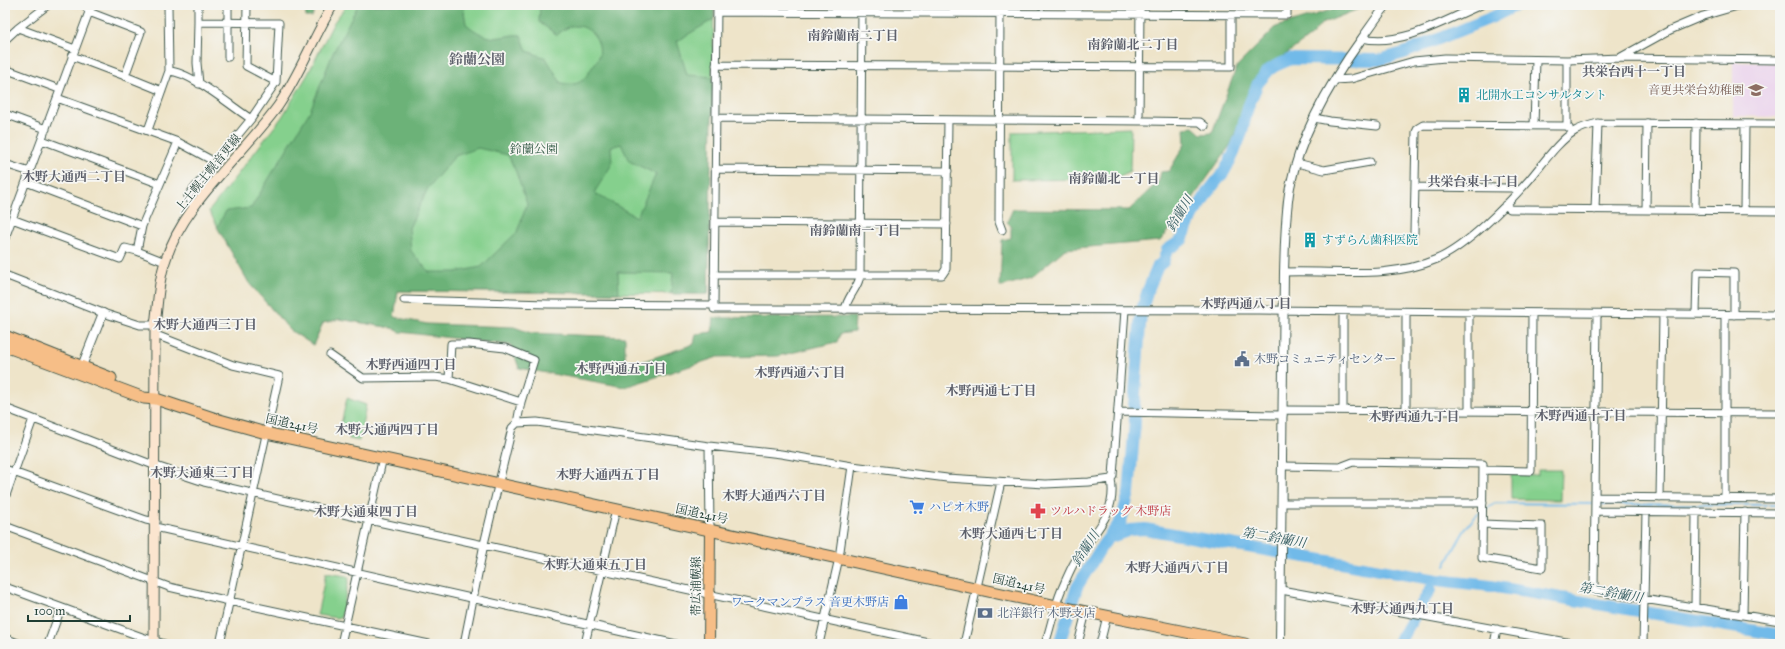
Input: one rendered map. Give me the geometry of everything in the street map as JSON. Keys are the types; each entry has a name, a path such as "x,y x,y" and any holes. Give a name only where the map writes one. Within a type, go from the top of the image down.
{"highway":[{"name":"国道241号","path":"5,336 144,391 156,399"},
{"name":"国道241号","path":"5,346 144,398 156,399 216,419 266,433 383,457 498,484 710,529 1084,612 1245,644"}],"main road":[{"name":"上士幌士幌音更線","path":"154,643 156,325 160,284 165,262 182,225 194,207 261,128 279,104 298,72 333,5"},
{"name":"帯広浦幌線","path":"709,644 710,529"}],"street":[{"path":"5,40 48,5"},
{"path":"85,5 90,9 141,32 125,76"},
{"path":"148,130 169,70 168,5"},
{"path":"198,5 197,63 199,84"},
{"path":"228,5 228,57"},
{"path":"247,5 246,66 276,82"},
{"path":"845,310 847,302 858,284 860,276 862,5"},
{"path":"1000,5 998,222 1002,230"},
{"path":"1139,121 1140,5"},
{"path":"1287,5 1287,15 1231,16 862,13 717,8 714,309 1284,310 1780,315"},
{"path":"1362,38 1374,41 1405,37 1481,5"},
{"path":"1621,58 1676,27 1703,16 1741,5"},
{"path":"1280,644 1284,272 1286,216 1290,187 1297,163 1314,118 1334,80 1383,6"},
{"path":"5,238 46,129 59,89 90,9"},
{"path":"716,65 1231,67 1231,16"},
{"path":"194,207 188,196 251,119 276,82 279,23 198,22"},
{"path":"18,28 75,49"},
{"path":"72,56 162,91"},
{"path":"1334,80 1351,78 1414,61 1445,58 1536,60 1621,58 1780,60"},
{"path":"1534,126 1536,60"},
{"path":"1567,60 1567,126"},
{"path":"5,69 59,89"},
{"path":"169,70 176,71 199,84 251,119"},
{"path":"57,98 178,142 215,162"},
{"path":"5,114 46,129"},
{"path":"716,118 1139,121 1200,122 1205,126"},
{"path":"1314,118 1377,126"},
{"path":"714,275 942,275 946,269 948,120"},
{"path":"1284,272 1377,273 1403,269 1425,263 1448,253 1461,245 1520,191 1562,142 1574,132 1598,123 1780,124"},
{"path":"1596,210 1598,123"},
{"path":"1646,210 1647,123"},
{"path":"1695,211 1696,123"},
{"path":"1744,210 1745,124"},
{"path":"1414,233 1416,132 1418,128 1423,126 1567,126 1574,132"},
{"path":"42,140 160,184"},
{"path":"137,252 142,226 178,142"},
{"path":"1297,163 1324,170 1370,162"},
{"path":"5,164 30,172"},
{"path":"716,169 948,171"},
{"path":"26,182 142,226"},
{"path":"1416,187 1513,188 1520,191"},
{"path":"1505,205 1510,209 1695,211 1744,210 1780,212"},
{"path":"12,219 120,260 125,248 165,262"},
{"path":"715,222 947,224"},
{"path":"1696,314 1697,272 1734,273 1734,315"},
{"path":"5,275 103,313 140,324 156,325"},
{"path":"404,300 548,304 714,305"},
{"path":"1045,644 1059,606 1060,593 1074,563 1108,513 1113,492 1111,479 1113,476 1122,412 1125,310"},
{"path":"1343,410 1344,311"},
{"path":"1406,312 1406,411"},
{"path":"1469,312 1469,411"},
{"path":"82,366 103,313"},
{"path":"1483,470 1531,471 1532,313"},
{"path":"1597,314 1594,591 1780,621"},
{"path":"1660,498 1663,314"},
{"path":"1725,498 1726,315"},
{"path":"156,335 233,365 279,376 240,547 220,644"},
{"path":"449,379 451,344 469,344 505,348 534,360 521,402 517,423 512,428 498,484 484,544 464,644"},
{"path":"330,355 363,378 435,377 449,379 521,402"},
{"path":"5,408 156,466 204,482 369,520 710,593 938,644"},
{"path":"1122,412 1283,412 1343,410 1780,413"},
{"path":"5,498 33,419"},
{"path":"517,423 537,422 709,446 781,454 852,466 947,478 1045,484 1089,482 1111,479"},
{"path":"709,446 710,529"},
{"path":"341,644 383,457"},
{"path":"1282,466 1340,467 1353,462 1483,464 1483,503 1482,524 1482,558 1542,568 1542,526 1482,524"},
{"path":"819,644 839,558 852,466"},
{"path":"5,468 155,524 240,547 676,644"},
{"path":"964,644 1000,482"},
{"path":"1596,497 1780,499"},
{"path":"1282,503 1483,503"},
{"path":"585,644 616,509"},
{"path":"1596,511 1780,513"},
{"path":"1644,644 1646,512"},
{"path":"1695,607 1696,512"},
{"path":"1743,615 1745,512"},
{"path":"5,526 168,586 229,601 429,644"},
{"path":"5,587 154,643 165,644"},
{"path":"1281,590 1577,644"},
{"path":"48,644 61,608"},
{"path":"1078,644 1084,612"},
{"path":"1100,644 1107,616"},
{"path":"1494,644 1497,629"},
{"path":"5,638 20,644"}],"shaded area":[{"name":"音更共栄台幼稚園","path":"1733,62 1780,63 1780,117 1733,116"}],"green space":[{"path":"305,5 316,5 312,17 306,17"},
{"name":"鈴蘭公園","path":"347,5 714,5 708,294 398,291 392,328 340,319 323,323 313,345 290,330 249,283 209,211 282,117 308,74 334,22"},
{"name":"鈴蘭公園","path":"358,5 463,5 466,24 474,30 482,35 497,38 521,35 527,51 546,58 561,83 576,84 585,78 598,59 598,42 592,32 582,27 570,27 557,35 539,22 540,5 714,5 714,19 677,41 687,75 713,77 708,294 671,294 673,273 618,272 619,293 398,291 394,317 427,324 514,327 531,333 625,337 625,364 638,363 694,344 696,334 712,332 714,318 855,317 854,332 840,334 837,342 778,356 718,357 625,387 519,368 511,345 400,332 392,328 340,319 323,323 313,345 290,330 249,283 217,227 226,211 251,208 310,111 333,53","holes":["621,144 629,161 656,174 637,217 594,193 612,164 611,147","478,148 508,155 516,172 527,204 517,232 481,267 456,272 429,272 411,251 409,228 428,188 455,156"]},
{"path":"1360,5 1361,8 1321,24 1312,35 1257,76 1231,144 1191,201 1160,241 1065,249 1031,278 1000,287 1002,240 1011,238 1011,226 1007,222 1013,209 1129,210 1159,181 1161,172 1169,171 1185,144 1184,128 1193,127 1201,134 1212,133 1237,66 1276,27 1331,10"},
{"path":"1131,128 1130,171 1114,179 1012,180 1012,132"},
{"path":"347,398 366,405 359,441 349,439 351,426 341,424"},
{"path":"1538,470 1561,470 1560,500 1511,499 1511,475 1538,475"},
{"path":"326,573 347,576 349,579 341,617 337,618 317,615"}],"waterway":[{"name":"鈴蘭川","path":"1059,644 1077,587 1102,546 1121,521 1129,493 1135,422 1134,406 1141,312 1148,290 1158,266 1163,262 1167,250 1182,240 1190,221 1208,192 1224,172 1241,135 1248,107 1258,83 1269,70 1291,59 1379,60 1404,53 1493,17 1517,5"},
{"path":"1485,510 1495,503 1593,504"},
{"path":"1597,504 1780,505"},
{"path":"1445,566 1465,529 1481,512"},
{"name":"第二鈴蘭川","path":"1108,538 1130,530 1145,529 1437,580 1491,586 1780,635"},
{"name":"第二鈴蘭川","path":"1398,644 1430,590"}],"place":[{"name":"音更共栄台幼稚園","path":"1756,90"},
{"name":"北開水工コンサルタント","path":"1464,95"},
{"name":"すずらん歯科医院","path":"1310,240"},
{"name":"木野コミュニティセンター","path":"1242,359"},
{"name":"ハピオ木野","path":"917,507"},
{"name":"ツルハドラッグ 木野店","path":"1038,511"},
{"name":"ワークマンプラス 音更木野店","path":"901,602"},
{"name":"北洋銀行 木野支店","path":"985,613"}],"district":[{"name":"南鈴蘭南二丁目","path":"853,35"},
{"name":"南鈴蘭北二丁目","path":"1133,44"},
{"name":"鈴蘭公園","path":"477,59"},
{"name":"共栄台西十一丁目","path":"1634,71"},
{"name":"木野大通西二丁目","path":"74,176"},
{"name":"南鈴蘭北一丁目","path":"1114,178"},
{"name":"共栄台東十丁目","path":"1473,181"},
{"name":"南鈴蘭南一丁目","path":"855,230"},
{"name":"木野西通八丁目","path":"1246,303"},
{"name":"木野大通西三丁目","path":"205,324"},
{"name":"木野西通四丁目","path":"411,364"},
{"name":"木野西通五丁目","path":"621,368"},
{"name":"木野西通六丁目","path":"800,372"},
{"name":"木野西通七丁目","path":"991,390"},
{"name":"木野西通十丁目","path":"1581,415"},
{"name":"木野西通九丁目","path":"1414,416"},
{"name":"木野大通西四丁目","path":"387,429"},
{"name":"木野大通東三丁目","path":"202,472"},
{"name":"木野大通西五丁目","path":"608,474"},
{"name":"木野大通西六丁目","path":"774,495"},
{"name":"木野大通東四丁目","path":"366,511"},
{"name":"木野大通西七丁目","path":"1011,533"},
{"name":"木野大通東五丁目","path":"595,564"},
{"name":"木野大通西八丁目","path":"1177,567"},
{"name":"木野大通西九丁目","path":"1402,608"}]}
